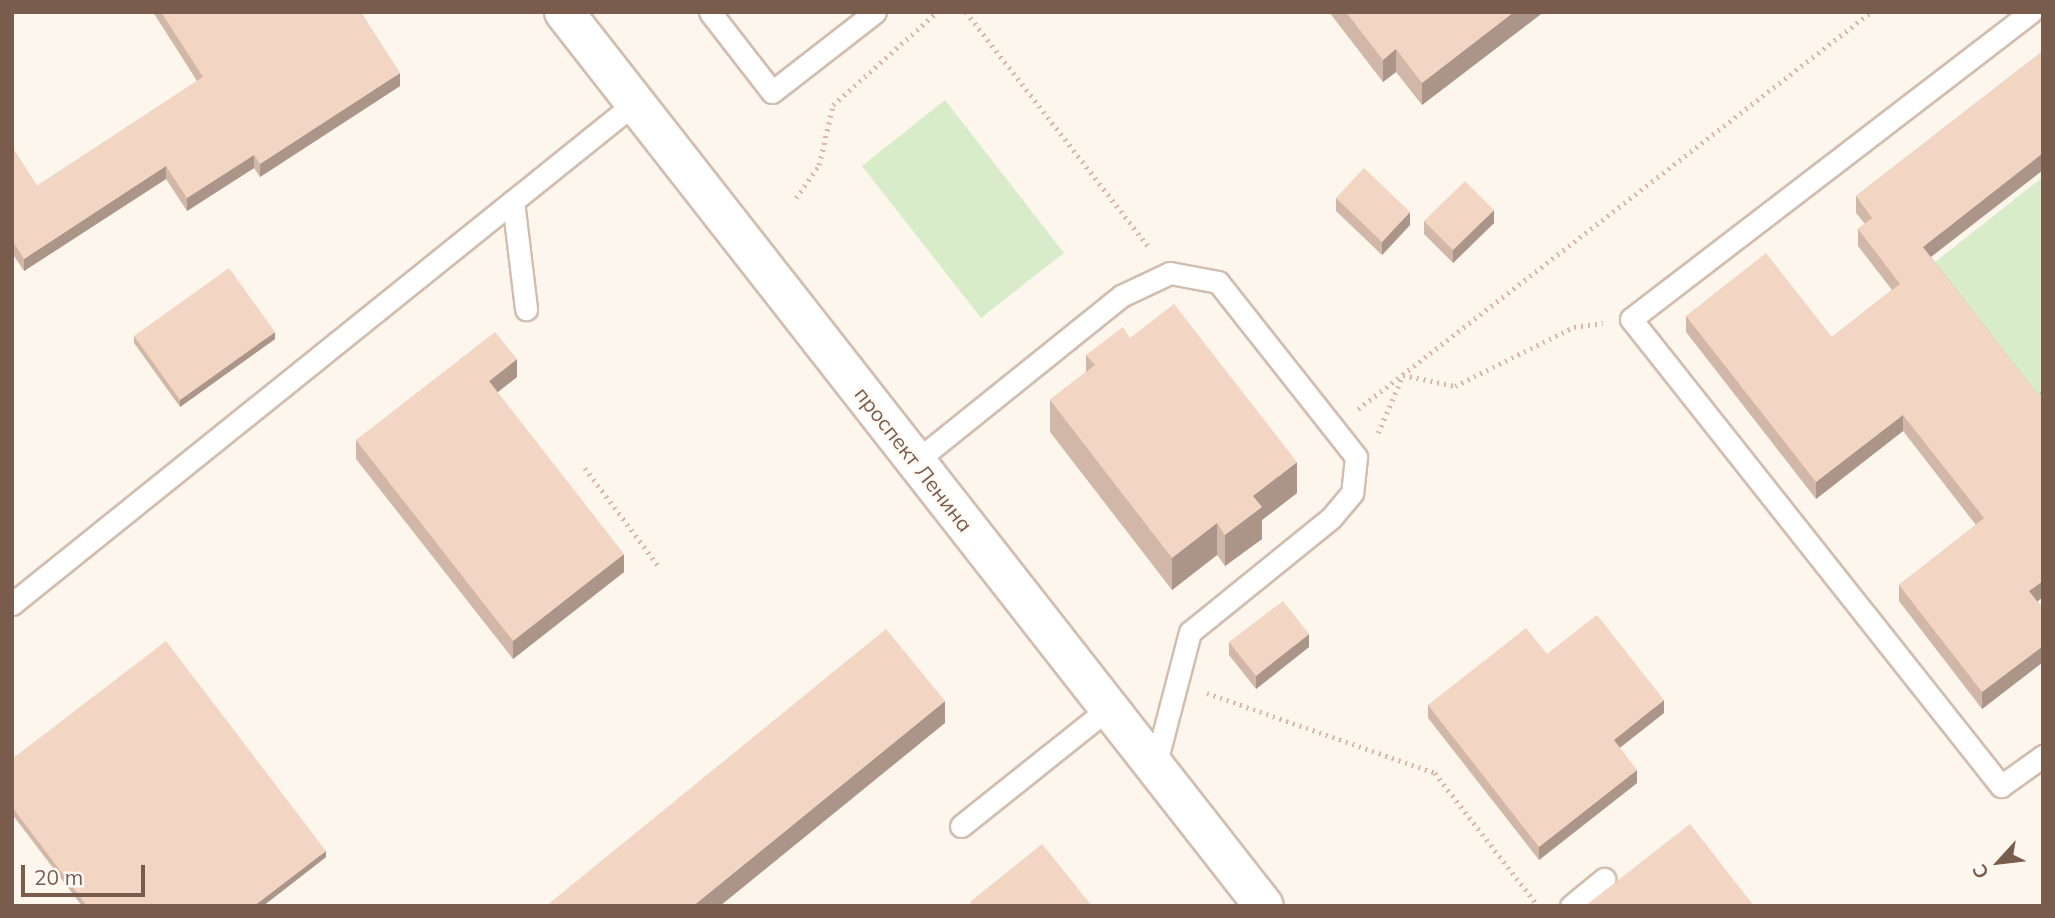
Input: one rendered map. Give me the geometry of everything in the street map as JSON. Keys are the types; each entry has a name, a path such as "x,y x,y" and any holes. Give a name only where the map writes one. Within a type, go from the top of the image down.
{"main road":[{"name":"проспект Ленина","path":"564,12 1264,906"}],"lane":[{"path":"710,12 772,92 875,12"},
{"path":"2031,12 1631,319 2001,786 2043,756"},
{"path":"12,604 635,103"},
{"path":"513,201 526,309"},
{"path":"916,461 1121,296 1170,273 1218,282 1356,457 1352,493 1190,632 1155,766"},
{"path":"961,826 1109,708"},
{"path":"1572,906 1604,880"}],"path":[{"path":"796,198 819,165 833,105 937,12"},
{"path":"966,12 1170,273"},
{"path":"1333,429 1871,12"},
{"path":"1403,374 1455,386 1574,327 1631,319"},
{"path":"2031,402 2043,393"},
{"path":"585,468 660,568"},
{"path":"1177,682 1434,774 1538,906"}],"green space":[{"path":"945,100 1064,253 981,318 862,166"},
{"path":"2043,177 2043,409 1931,265"}],"building":[{"path":"161,12 361,12 400,73 260,164 254,155 187,198 166,166 24,259 12,240 12,147 37,186 203,77"},
{"path":"1346,12 1514,12 1422,83 1396,49 1383,60"},
{"path":"2043,51 2043,153 1923,247 2043,401 2043,581 2029,591 2043,609 2043,646 1982,692 1899,585 1984,518 1903,415 1816,482 1686,316 1766,253 1832,337 1900,284 1858,229 1872,218 1856,196"},
{"path":"1364,168 1410,212 1382,242 1336,198"},
{"path":"1465,181 1494,210 1453,250 1424,221"},
{"path":"229,268 275,332 180,400 134,336"},
{"path":"1174,304 1297,462 1253,496 1262,507 1225,535 1217,523 1172,558 1050,400 1095,365 1086,355 1123,327 1130,338"},
{"path":"495,332 517,359 489,381 624,554 513,641 356,440"},
{"path":"1283,601 1309,634 1256,676 1229,642"},
{"path":"1597,615 1664,700 1614,740 1637,770 1539,847 1428,705 1526,628 1547,654"},
{"path":"886,629 945,701 693,906 546,906"},
{"path":"166,641 326,851 254,906 87,906 12,807 12,759"},
{"path":"1690,824 1754,906 1585,906"},
{"path":"1042,844 1092,906 973,906 970,902"}]}
